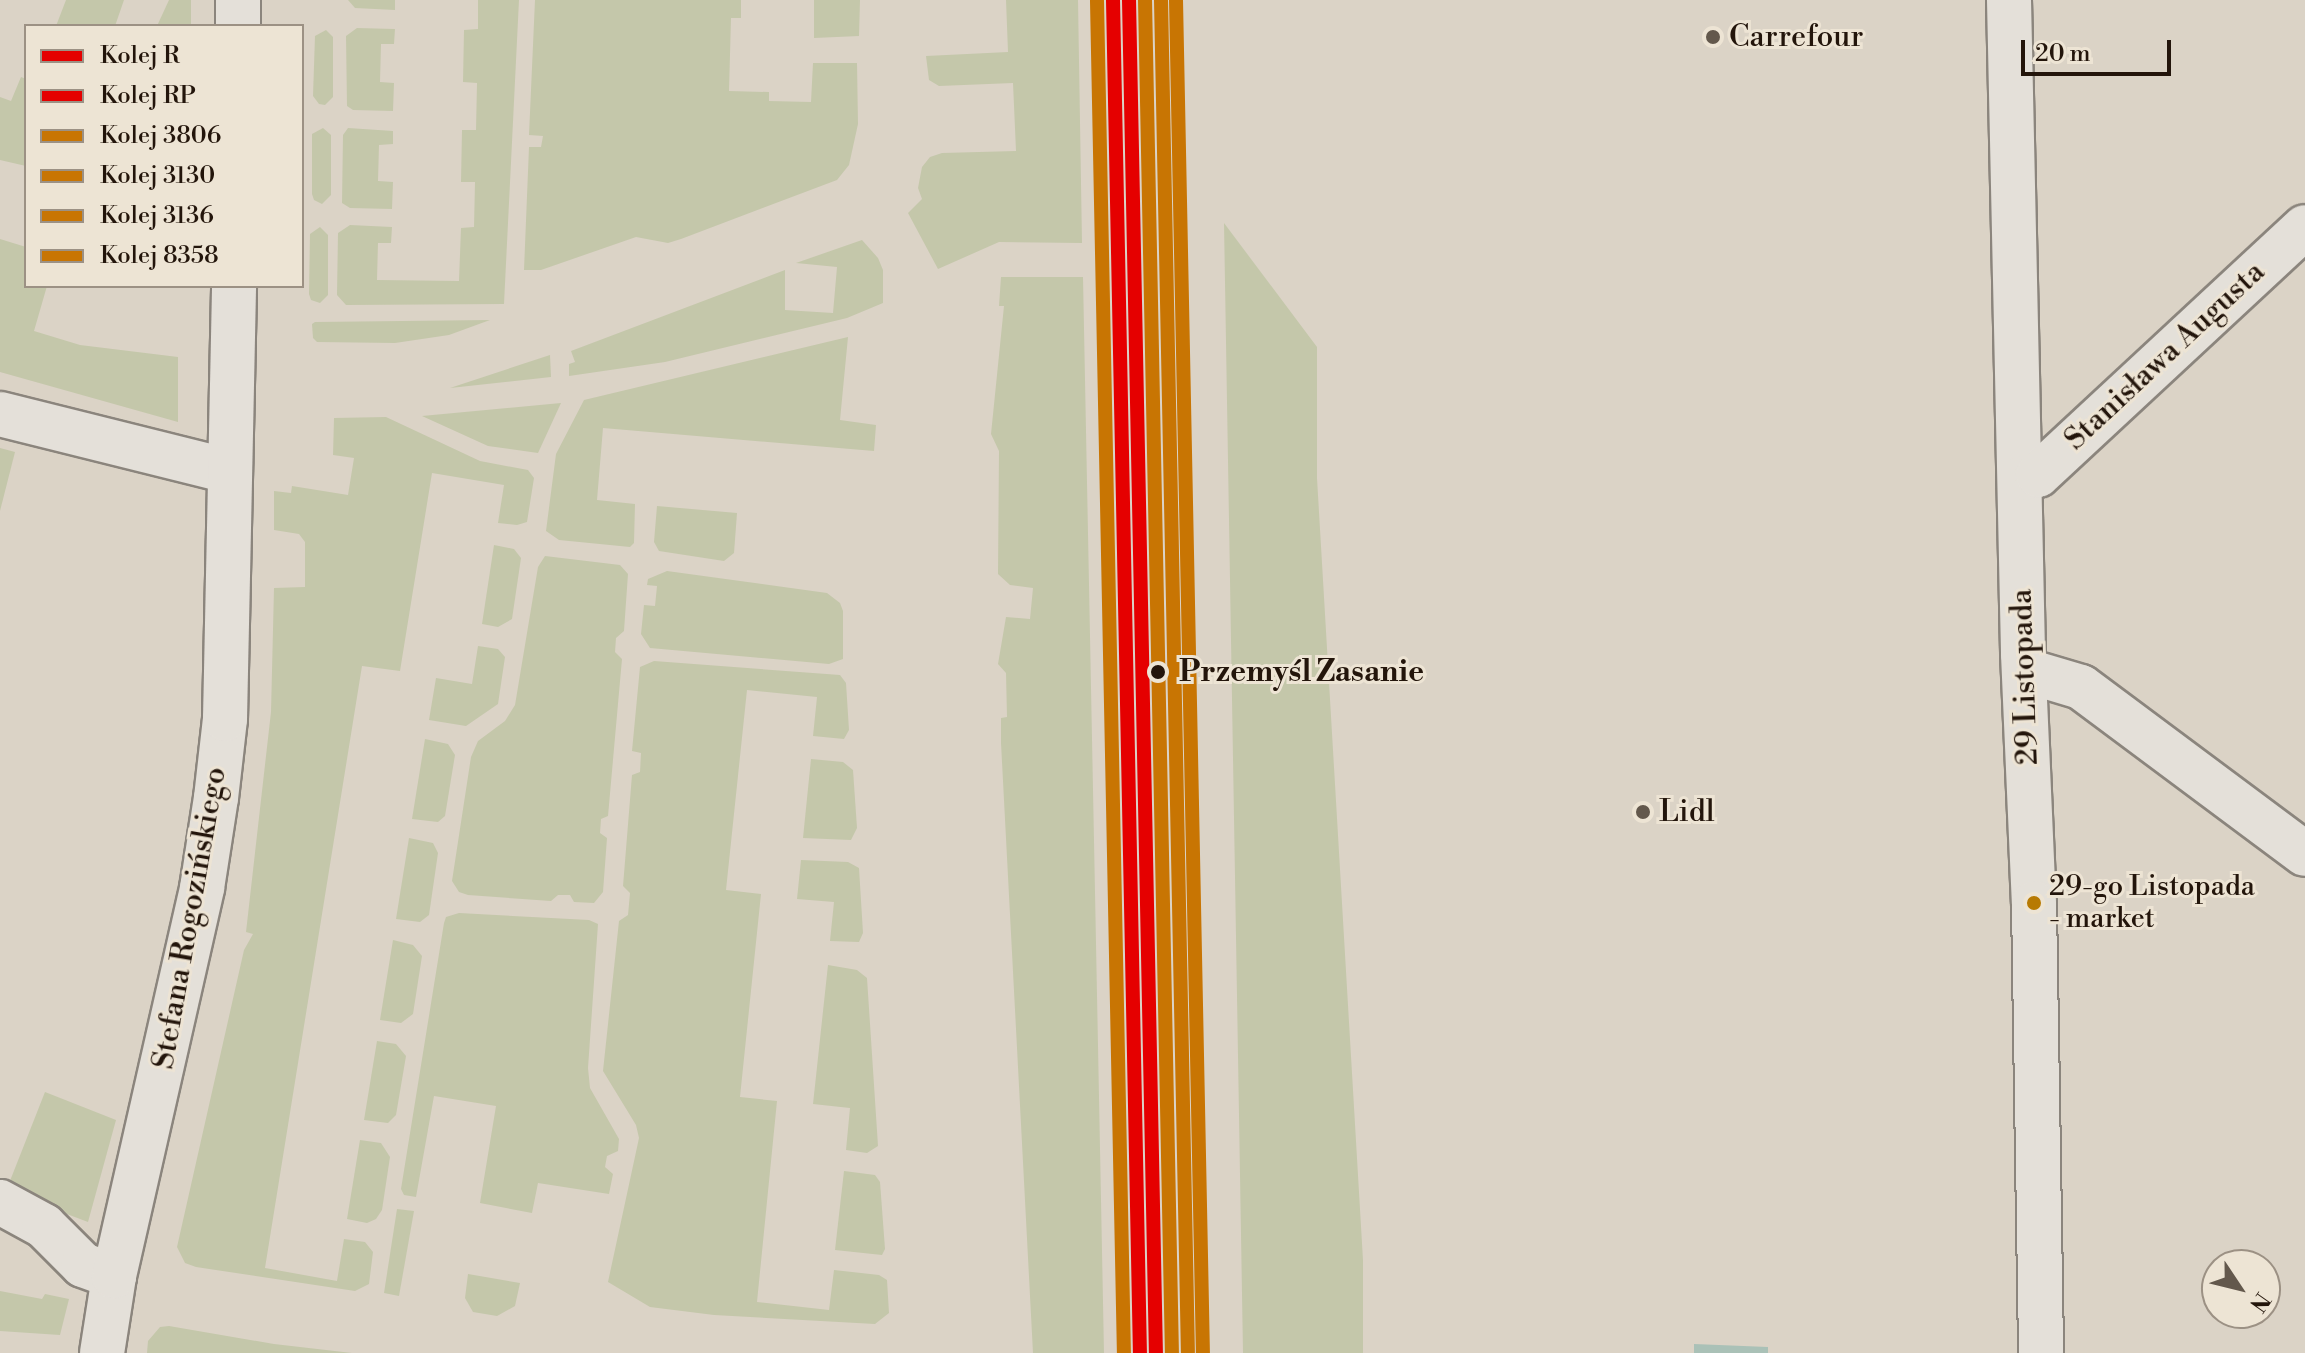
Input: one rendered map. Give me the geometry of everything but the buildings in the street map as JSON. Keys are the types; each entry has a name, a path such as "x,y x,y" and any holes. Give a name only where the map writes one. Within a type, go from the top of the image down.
{"street":[{"path":"238,0 238,24"},
{"name":"29 Listopada","path":"2009,0 2024,670 2034,903 2041,1353"},
{"name":"Stanisława Augusta","path":"2022,478 2038,475 2299,244"},
{"name":"Stefana Rogozińskiego","path":"102,1353 114,1276 173,1027 202,888 216,798 225,719 234,288"},
{"path":"0,414 229,471"},
{"path":"2024,670 2081,687 2305,854"},
{"path":"0,1202 44,1226 83,1265 114,1276"}],"shaded area":[{"path":"66,0 124,0 116,24 57,24"},
{"path":"169,0 191,0 191,24 158,24"},
{"path":"348,0 395,0 395,10 355,8"},
{"path":"478,0 519,0 504,304 346,305 337,295 338,233 350,225 392,227 391,243 378,243 377,280 459,281 461,228 474,227 475,182 461,182 462,130 476,130 477,83 463,82 464,30 478,29"},
{"path":"535,0 741,0 741,18 731,18 729,91 769,92 769,101 811,102 813,63 857,63 858,124 849,165 837,180 681,239 668,243 636,237 541,270 524,270 529,147 541,147 543,136 529,135"},
{"path":"814,0 860,0 859,36 814,38"},
{"path":"1006,0 1078,0 1082,243 999,242 938,269 908,213 922,199 918,188 922,167 930,157 942,153 1016,151 1013,83 939,86 929,80 926,56 1008,52"},
{"path":"357,28 395,29 394,44 381,44 380,82 394,83 393,111 353,110 347,106 346,36"},
{"path":"326,30 333,37 333,97 325,105 319,104 313,96 315,36"},
{"path":"21,77 24,78 24,166 0,160 0,97 11,101"},
{"path":"323,128 331,135 331,195 322,204 314,200 312,194 312,134"},
{"path":"348,128 393,131 393,144 379,145 378,181 393,182 392,209 350,208 342,203 343,135"},
{"path":"1224,223 1317,347 1317,478 1363,1260 1363,1353 1243,1353"},
{"path":"320,227 328,235 328,295 320,303 311,300 309,294 310,234"},
{"path":"0,239 24,246 24,288 46,288 34,331 80,345 178,357 178,422 0,372"},
{"path":"862,240 878,258 883,270 883,303 847,318 665,362 569,376 569,364 575,362 571,351 785,270 785,310 833,313 837,267 796,263"},
{"path":"1001,277 1083,277 1104,1353 1033,1353 1001,743 1001,718 1007,717 1006,673 998,664 1006,617 1030,619 1033,588 1010,585 998,574 999,451 991,434 1004,306 999,306"},
{"path":"490,320 449,335 395,343 317,342 313,338 312,324 315,322"},
{"path":"848,337 840,420 876,425 874,451 603,428 597,500 635,504 634,543 630,547 559,540 546,531 556,454 584,400"},
{"path":"550,355 551,377 450,388"},
{"path":"561,403 538,453 488,446 422,416"},
{"path":"386,417 480,461 528,470 534,478 527,522 517,525 498,523 504,485 432,473 400,671 362,666 265,1268 337,1281 344,1239 365,1242 373,1252 369,1284 355,1291 196,1267 185,1263 177,1247 244,950 253,934 246,932 271,712 274,588 305,587 305,542 299,534 274,530 274,491 291,493 292,486 348,495 354,458 333,455 334,418"},
{"path":"0,448 15,452 0,511"},
{"path":"657,506 737,513 734,553 724,561 659,551 654,542"},
{"path":"494,545 514,549 521,558 512,619 498,627 482,624"},
{"path":"545,556 620,565 628,574 624,631 616,638 615,652 622,659 608,816 601,819 600,833 607,838 603,892 594,903 574,902 570,895 558,895 551,901 468,895 459,892 452,881 471,757 478,741 505,721 515,705 538,567"},
{"path":"667,571 827,593 840,603 843,611 843,659 829,664 650,648 641,634 644,605 655,606 657,586 647,585 648,579"},
{"path":"478,646 498,649 505,657 498,704 466,726 429,720 436,678 472,684"},
{"path":"654,661 840,675 846,683 849,730 844,739 813,736 817,697 747,690 726,890 761,894 740,1097 777,1101 757,1302 829,1310 834,1270 879,1275 887,1280 889,1313 875,1324 714,1315 650,1307 608,1282 639,1138 636,1125 603,1071 619,921 628,915 630,893 623,886 632,775 640,772 641,753 632,751 640,667"},
{"path":"425,739 448,744 455,755 445,816 438,822 412,819"},
{"path":"811,759 843,762 853,770 857,828 851,840 803,838"},
{"path":"409,838 433,843 438,853 429,915 420,922 396,919"},
{"path":"801,860 848,862 859,868 863,933 859,942 830,941 834,902 797,899"},
{"path":"459,913 589,920 598,924 588,1068 590,1088 619,1139 618,1151 607,1156 605,1167 613,1174 609,1194 538,1183 532,1213 480,1203 496,1106 434,1096 416,1197 404,1195 401,1189 444,923 446,917"},
{"path":"393,940 413,945 422,956 413,1014 401,1023 380,1020"},
{"path":"828,965 857,970 867,978 878,1146 867,1153 846,1150 850,1108 813,1104"},
{"path":"377,1041 396,1044 406,1056 396,1115 388,1123 364,1120"},
{"path":"45,1092 116,1120 88,1222 6,1191"},
{"path":"360,1140 381,1143 390,1157 382,1210 376,1219 367,1223 347,1219"},
{"path":"844,1171 875,1175 880,1182 885,1249 882,1255 835,1250"},
{"path":"397,1209 414,1211 399,1296 384,1293"},
{"path":"468,1274 520,1283 515,1306 497,1316 473,1312 465,1298"},
{"path":"0,1291 42,1299 45,1294 69,1299 60,1335 0,1331"},
{"path":"160,1327 274,1344 352,1353 147,1353 148,1341"},
{"path":"1694,1344 1768,1347 1768,1353 1694,1353"}],"rail line":[{"name":"RP","path":"1113,0 1140,1353"},
{"name":"R","path":"1129,0 1156,1353"},
{"name":"3806","path":"1145,0 1172,1353"},
{"name":"3136","path":"1161,0 1188,1352"},
{"name":"8358","path":"1176,0 1203,1353"},
{"name":"3130","path":"1097,1 1124,1353"}],"place":[{"name":"Carrefour","path":"1713,37"},
{"name":"Przemyśl Zasanie","path":"1158,672"},
{"name":"Lidl","path":"1643,812"},
{"name":"29-go Listopada - market","path":"2034,903"}]}
